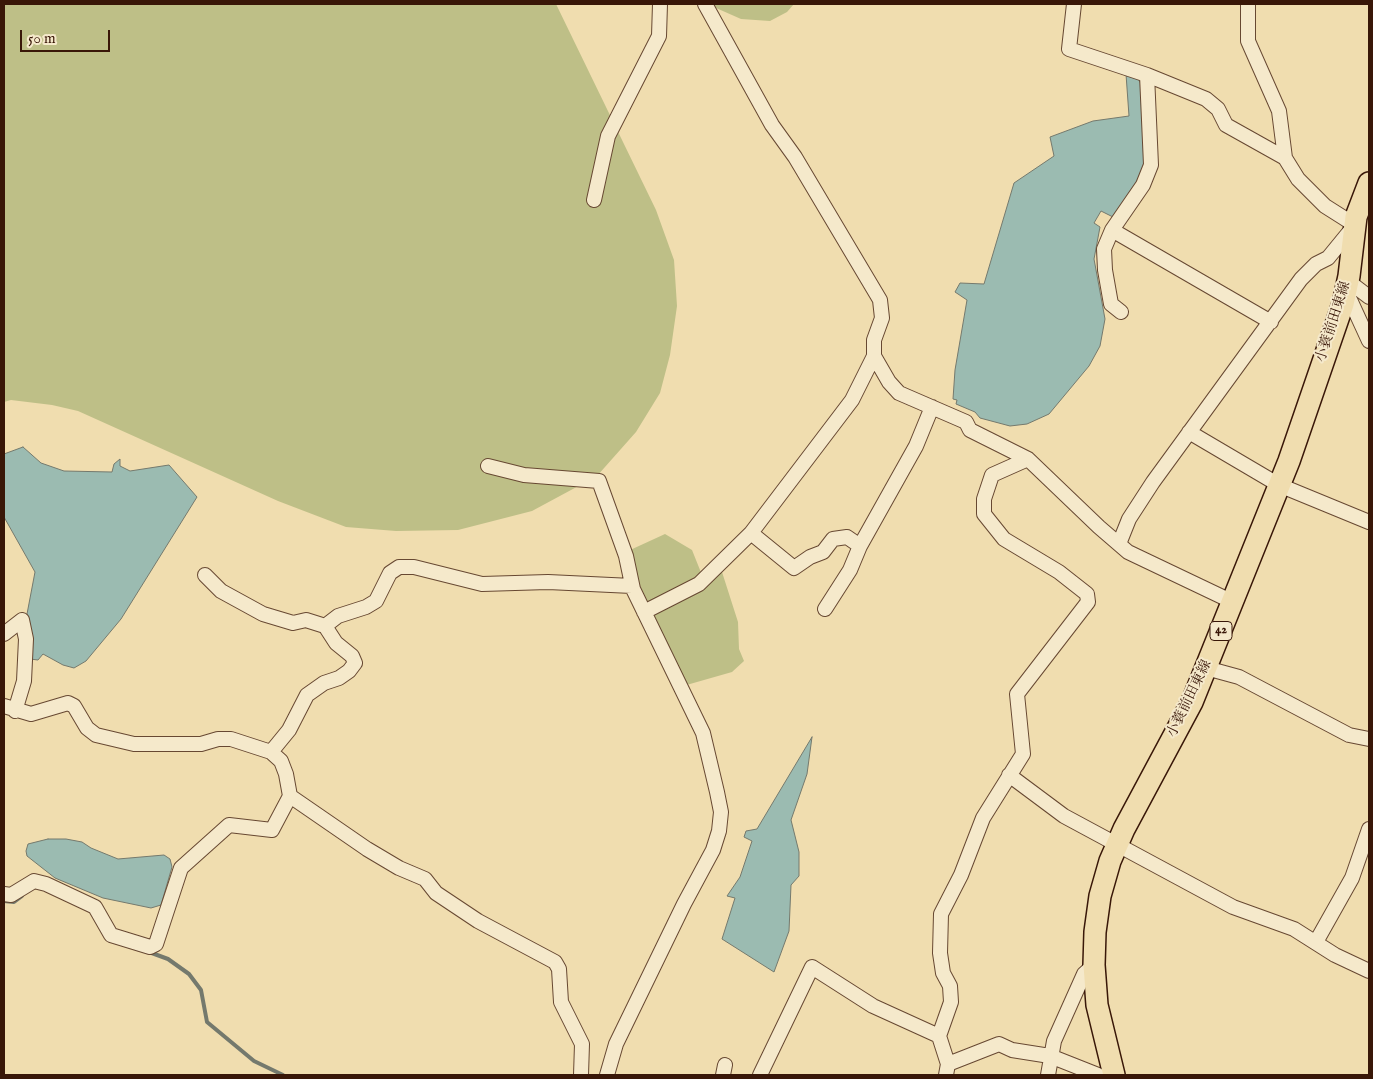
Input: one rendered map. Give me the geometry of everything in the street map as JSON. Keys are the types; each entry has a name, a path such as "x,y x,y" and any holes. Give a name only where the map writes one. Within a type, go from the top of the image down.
{"main road":[{"name":"小蓑前田東線","path":"1114,1075 1098,1005 1094,965 1095,932 1100,896 1118,844 1192,702 1279,485 1347,286 1355,225 1369,183"}],"street":[{"path":"594,200 608,136 659,36 660,4"},
{"path":"644,612 699,584 751,533 852,400 874,356 874,340 882,318 880,300 795,157 772,125 705,4"},
{"path":"1074,4 1069,49 1148,75 1206,99 1218,109 1226,125 1285,158"},
{"path":"1119,544 1129,519 1301,279 1316,264 1328,258 1355,225 1325,206 1298,178 1285,158 1279,111 1248,41 1248,4"},
{"path":"1121,312 1111,304 1105,270 1104,249 1112,230 1143,185 1151,165 1148,75"},
{"path":"1112,230 1271,322"},
{"path":"1347,286 1369,297"},
{"path":"1347,286 1369,341"},
{"path":"874,356 889,382 899,393 966,422 970,430 1028,458 1128,552 1233,602"},
{"path":"826,610 850,570 860,546 916,446 932,407"},
{"path":"1190,432 1279,485 1369,522"},
{"path":"1028,458 992,475 984,499 984,514 1004,539 1060,572 1087,594 1088,602 1017,694 1023,754 1008,775 983,818 962,875 941,914 940,953 943,973 950,986 951,1002 939,1036 947,1070 999,1044 1012,1050 1050,1056 1098,1075"},
{"path":"488,466 524,474 599,481 626,556 632,586 703,733 721,812 713,850 684,904 647,984 616,1044 607,1075"},
{"path":"751,533 794,568 810,557 823,552 834,538 847,538 860,546"},
{"path":"325,626 338,616 366,606 376,600 390,573 399,567 414,567 482,584 548,582 632,586"},
{"path":"205,575 221,591 264,614 293,623 306,620 325,626 336,643 352,656 355,663 349,671 339,678 324,683 307,695 289,730 271,752"},
{"path":"4,634 22,620 26,639 24,681 9,709 31,714 68,703 74,706 87,728 96,735 134,744 200,744 218,739 232,738 271,752 284,768 290,796 272,830 228,825 181,868 156,944 150,947 111,935 95,907 46,884 34,881 11,895 4,894"},
{"path":"1206,668 1239,677 1349,735 1369,739"},
{"path":"1008,775 1064,816 1233,907 1294,929 1335,955 1369,971"},
{"path":"290,796 367,849 399,868 425,879 436,893 478,921 556,962 559,969 561,1002 582,1044 581,1075"},
{"path":"1316,942 1352,878 1369,829"},
{"path":"1048,1075 1054,1041 1084,974 1094,965"},
{"path":"760,1075 812,967 873,1006 939,1036"}],"green space":[{"path":"4,4 556,4 656,210 674,260 677,306 670,355 660,393 636,432 597,476 532,511 458,530 396,531 346,527 278,501 78,411 52,405 11,400 4,402"},
{"path":"707,4 794,4 787,12 770,21 741,19"},
{"path":"665,534 692,550 706,585 722,572 738,622 739,649 744,661 732,672 683,686 648,614 628,551"}],"water":[{"path":"1126,74 1136,75 1144,89 1147,163 1137,188 1113,217 1101,211 1094,223 1100,227 1094,259 1105,319 1100,346 1089,366 1049,414 1027,424 1010,426 980,418 975,412 956,404 957,400 953,399 955,370 967,300 955,292 960,283 984,284 1014,183 1054,156 1050,137 1093,121 1129,116"},
{"path":"23,447 41,463 64,471 112,472 114,464 120,459 120,466 130,471 169,465 197,497 121,619 86,661 74,668 63,665 43,654 38,660 30,659 27,614 35,572 4,517 4,454"},
{"path":"812,737 807,774 791,820 799,852 799,876 791,885 789,931 774,972 722,939 735,898 727,896 740,877 752,841 744,837 746,831 757,829"},
{"path":"48,839 66,839 82,842 91,848 118,859 164,855 170,859 172,867 161,905 151,908 103,898 55,878 27,856 26,851 28,844"}],"waterway":[{"path":"4,901 14,902 22,896"},
{"path":"149,952 168,959 189,974 201,990 207,1022 254,1061 283,1075"}]}
